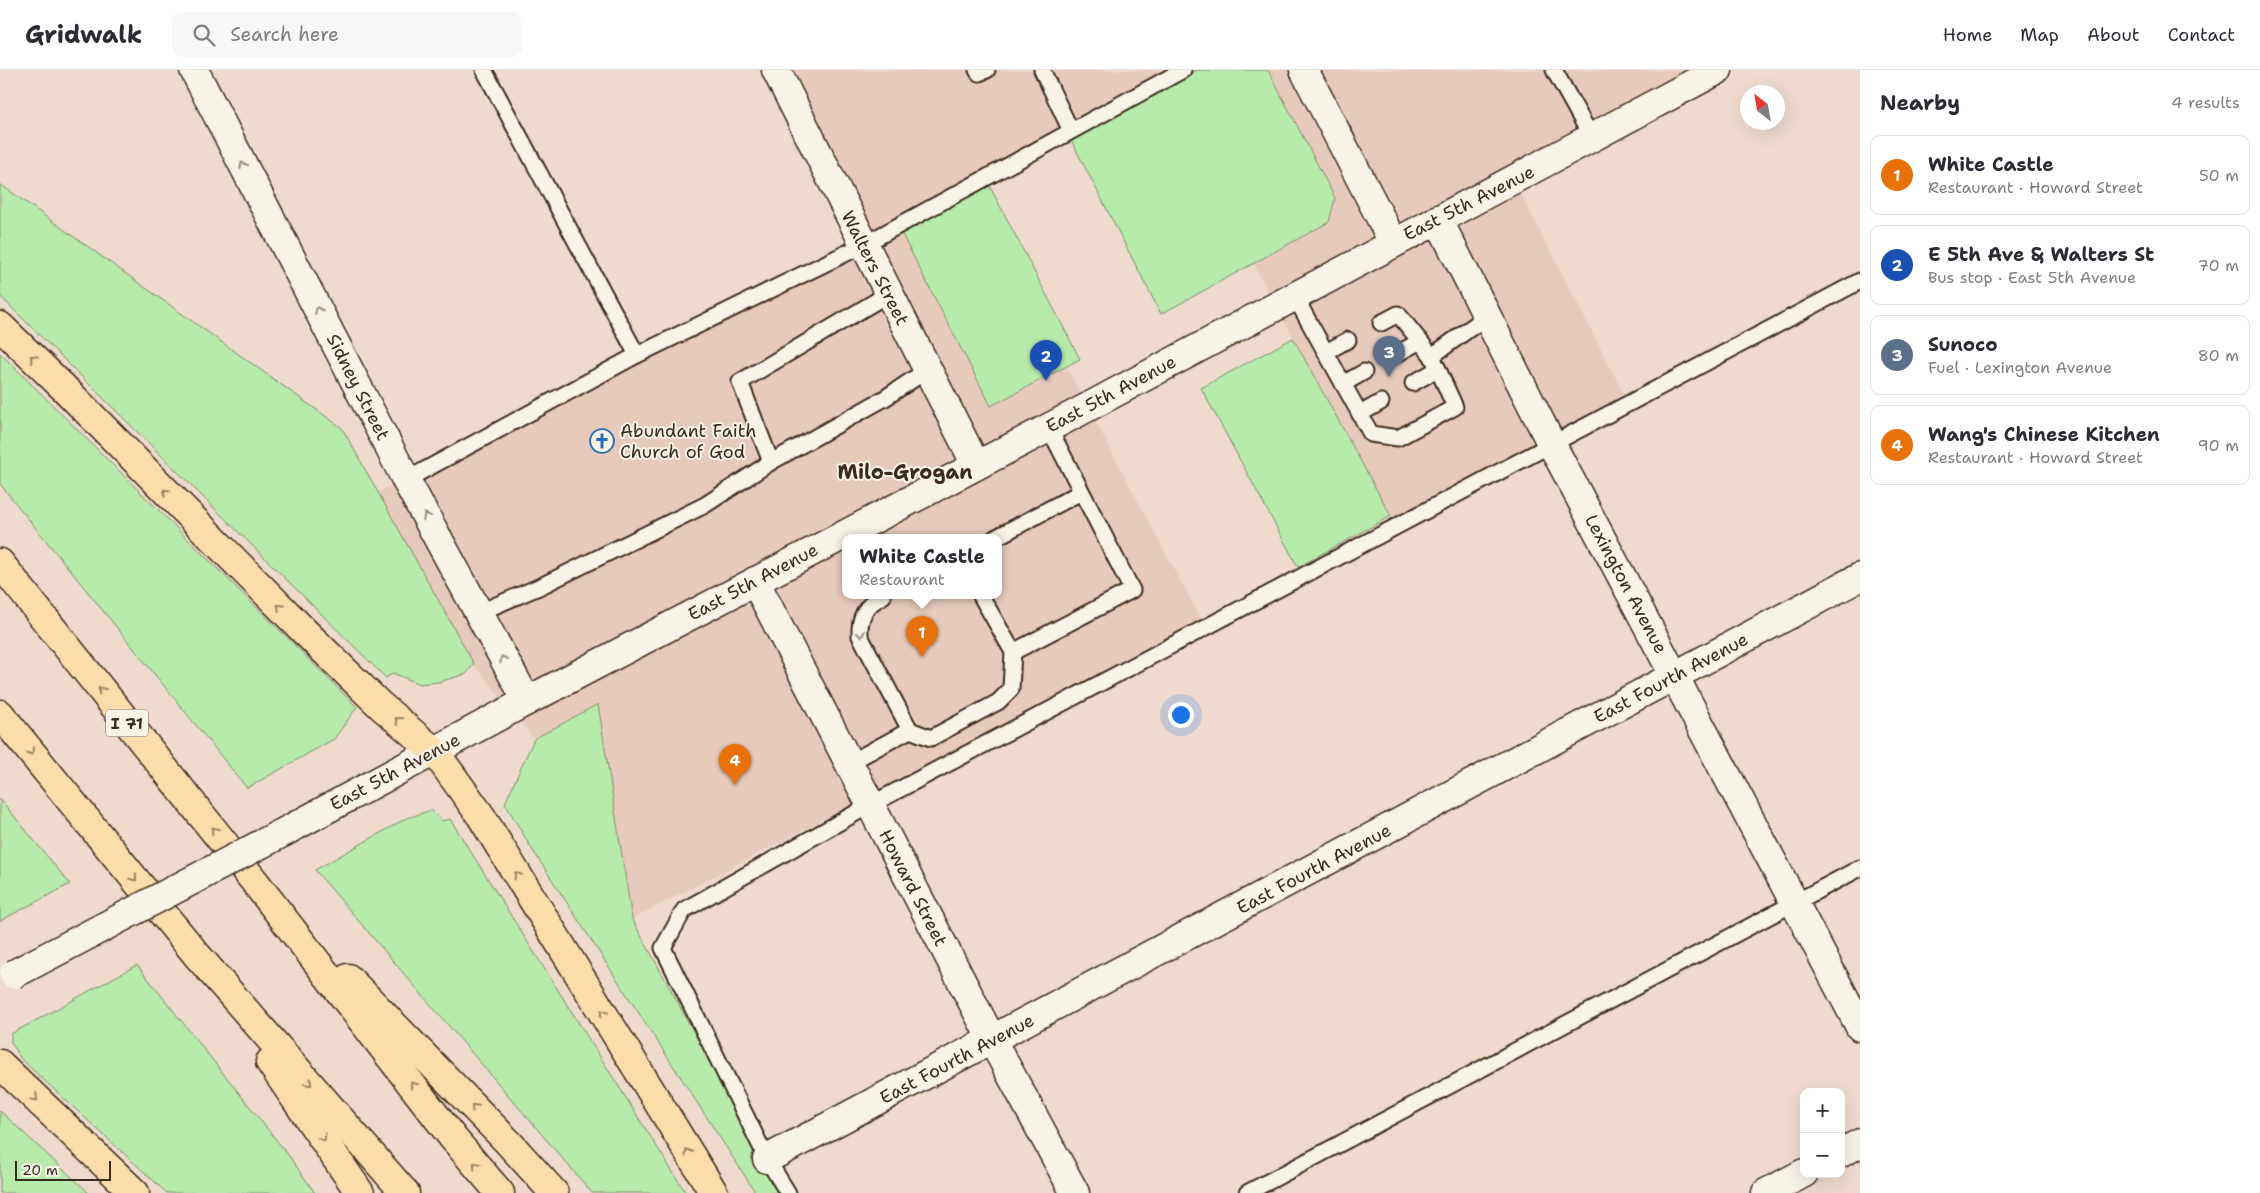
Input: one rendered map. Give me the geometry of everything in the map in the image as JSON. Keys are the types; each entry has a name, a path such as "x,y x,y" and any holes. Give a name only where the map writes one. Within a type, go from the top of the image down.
{"highway":[{"path":"0,326 66,390 304,632 381,706 434,752 486,825 714,1193"},
{"name":"I 71","path":"0,564 255,882 453,1138 500,1193"},
{"path":"0,714 196,954 405,1193"},
{"path":"255,882 508,1142 554,1193"},
{"path":"196,954 360,1193"},
{"path":"0,1064 135,1193"}],"street":[{"name":"Sidney Street","path":"194,70 406,480 527,701"},
{"name":"Walters Street","path":"776,70 976,465"},
{"path":"1304,70 1393,242"},
{"name":"East 5th Avenue","path":"845,534 1049,428 1393,242 1718,70"},
{"name":"Lexington Avenue","path":"1438,218 1552,445 1860,1027"},
{"name":"East 5th Avenue","path":"7,978 842,535"},
{"name":"East Fourth Avenue","path":"767,1159 1860,577"},
{"name":"Howard Street","path":"755,581 992,1040 1075,1193"},
{"path":"1845,1151 1860,1143"},
{"path":"1766,1193 1800,1175"}],"lane":[{"path":"484,70 637,355"},
{"path":"978,70 979,73 987,70"},
{"path":"1042,70 1071,131"},
{"path":"406,480 637,355 863,245 1183,70"},
{"path":"1554,70 1592,138"},
{"path":"788,1193 767,1159 663,948 684,910 870,805 1860,281"},
{"path":"771,462 740,382 888,294"},
{"path":"1294,295 1371,434 1398,438 1455,407 1435,363 1398,314 1381,323"},
{"path":"1413,383 1487,316"},
{"path":"1326,352 1348,340"},
{"path":"1397,354 1420,341"},
{"path":"478,613 541,586 634,541 704,504 771,462 885,398 927,370"},
{"path":"1343,384 1364,372"},
{"path":"1360,414 1381,402"},
{"path":"1012,652 1132,590 1049,428"},
{"path":"1002,534 1082,492"},
{"path":"879,599 865,609 859,622 860,636 910,730 931,738 998,702 1010,689 1012,652 983,599"},
{"path":"849,763 910,730"},
{"path":"1247,1193 1860,868"}],"shaded area":[{"path":"779,70 1198,70 988,183 991,405 1066,366 1203,623 632,919 598,704 534,739 474,664 377,493 865,239"},
{"path":"1268,70 1708,70 1511,175 1630,405 1413,514 1391,516 1253,264 1329,222 1335,198"}],"green space":[{"path":"1198,70 1268,70 1335,198 1329,222 1161,314 1071,140"},
{"path":"988,183 1080,359 991,406 899,229"},
{"path":"0,184 342,428 474,664 466,674 439,682 419,684 393,673 386,678 0,296"},
{"path":"1293,338 1391,516 1298,567 1201,388"},
{"path":"0,353 357,707 334,739 247,788 0,484"},
{"path":"598,704 632,919 782,1193 756,1193 530,846 505,803 534,739"},
{"path":"0,799 70,884 0,921"},
{"path":"431,810 442,821 450,819 686,1193 592,1193 315,870 405,819"},
{"path":"137,965 289,1156 315,1193 167,1193 21,1059 11,1042 11,1034"},
{"path":"0,1111 89,1193 0,1193"}],"place":[{"name":"Sunoco","path":"1389,377"},
{"name":"E 5th Ave & Walters St","path":"1046,381"},
{"name":"Abundant Faith Church of God","path":"602,441"},
{"name":"White Castle","path":"922,657"},
{"name":"Wang's Chinese Kitchen","path":"735,785"}],"district":[{"name":"Milo-Grogan","path":"905,472"}]}
